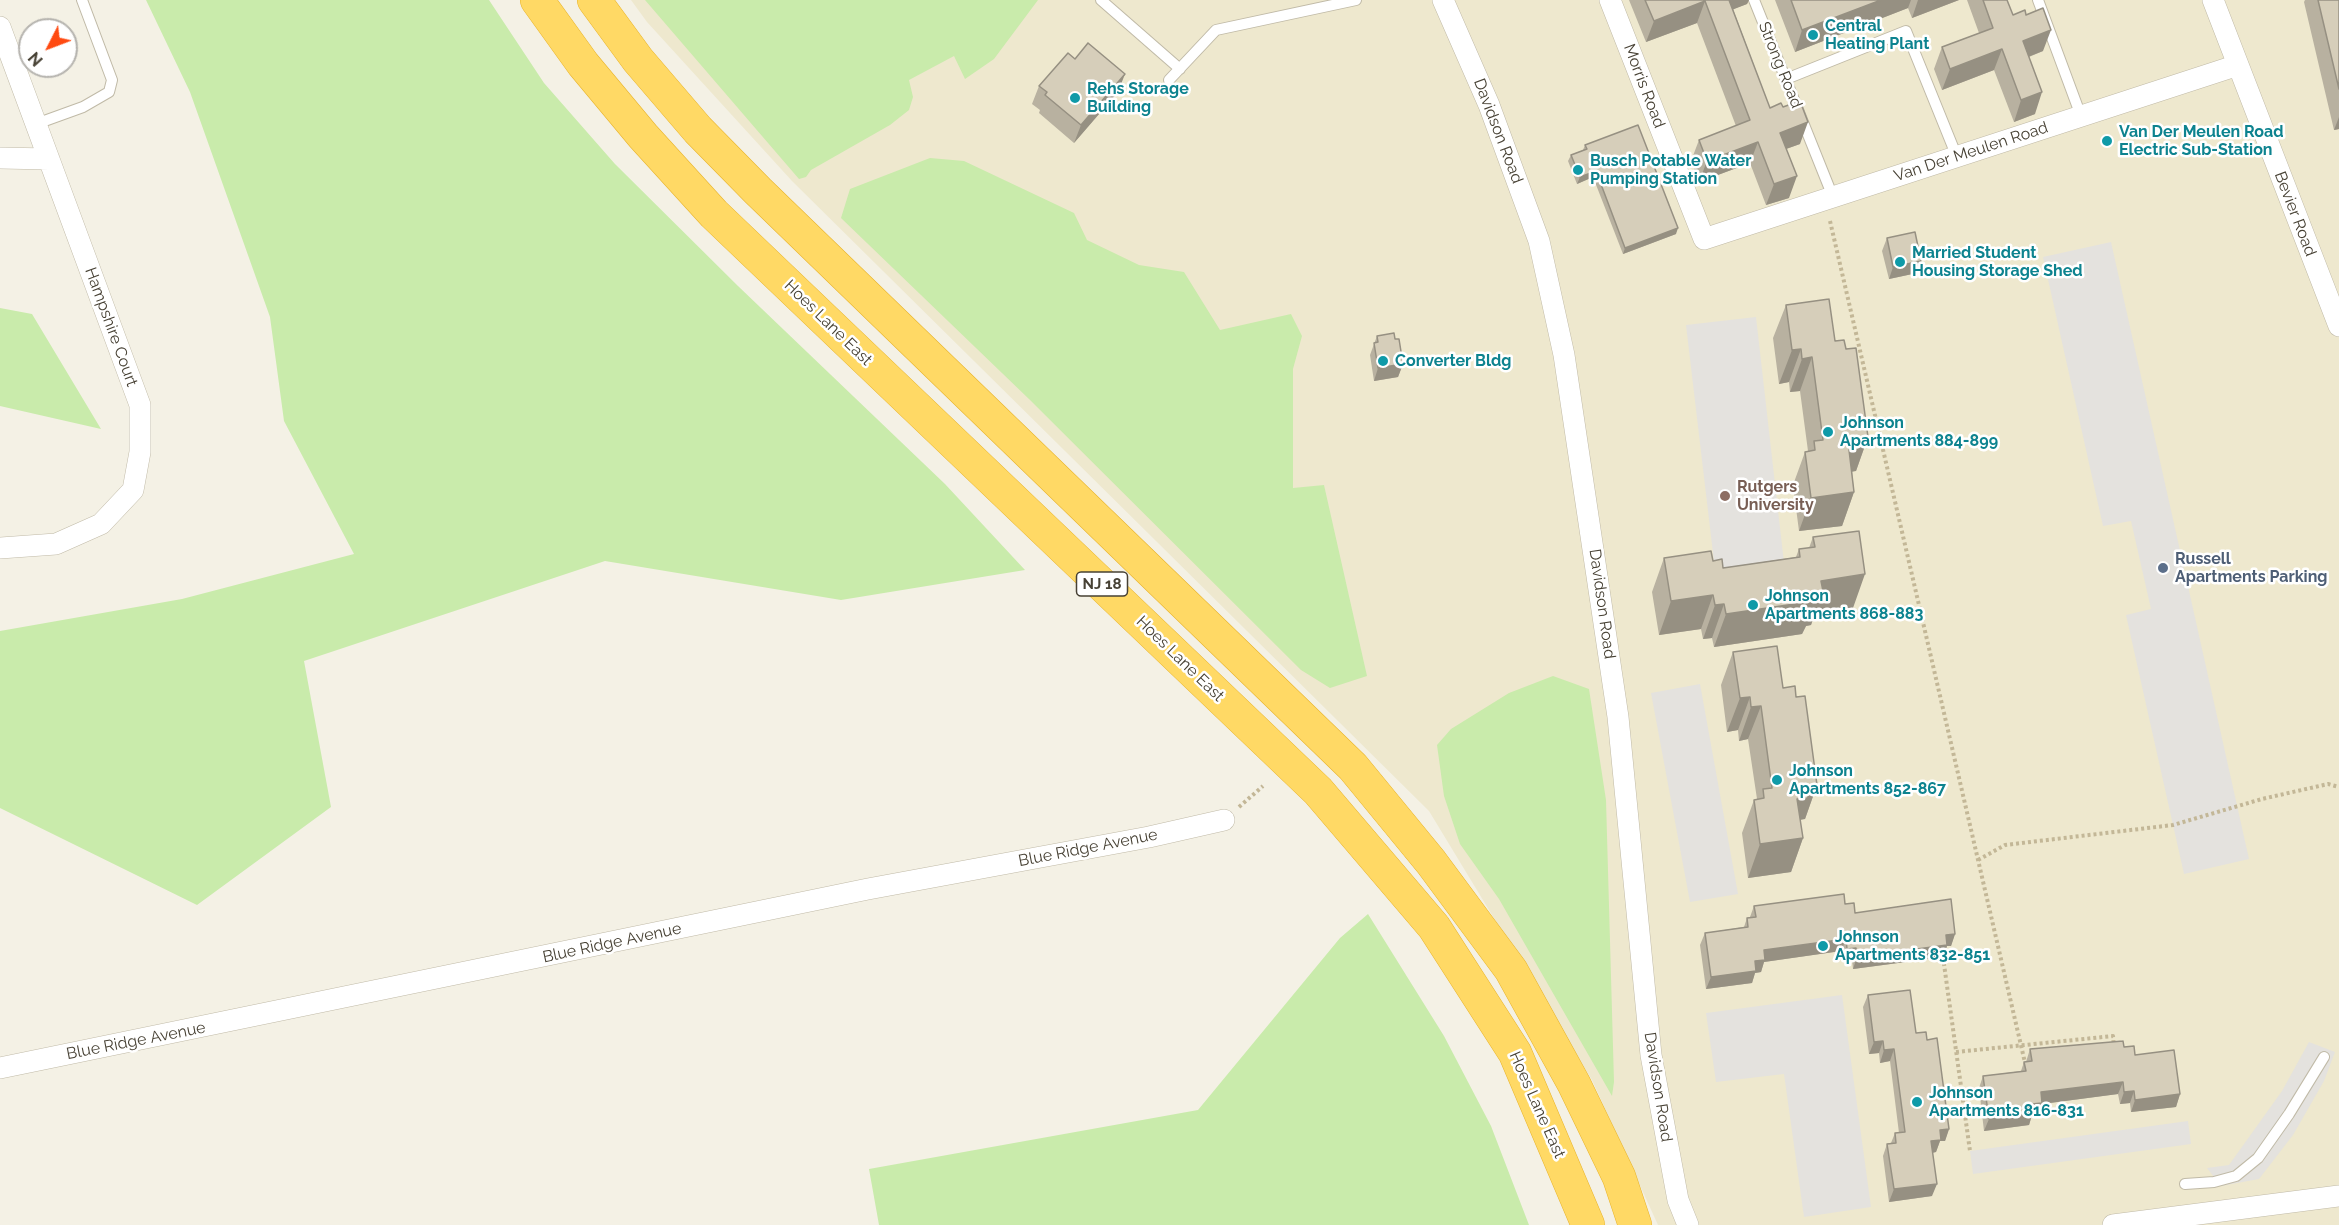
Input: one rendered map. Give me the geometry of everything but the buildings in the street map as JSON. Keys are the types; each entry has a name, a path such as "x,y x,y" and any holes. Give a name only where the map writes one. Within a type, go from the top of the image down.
{"highway":[{"name":"Hoes Lane East","path":"537,0 583,64 642,136 714,214 1325,800 1434,927 1515,1053 1588,1225"},
{"name":"NJ 18","path":"594,0 638,60 690,121 758,191 1353,767 1431,862 1510,970 1574,1084 1618,1177 1635,1225"}],"street":[{"name":"Davidson Road","path":"1443,0 1490,105 1539,241 1564,355 1618,717 1651,1055 1678,1200 1688,1225"},
{"name":"Morris Road","path":"1610,0 1704,239"},
{"name":"Bevier Road","path":"2213,0 2339,326"},
{"name":"Hampshire Court","path":"0,27 140,405 140,452 133,490 101,524 56,544 0,548"},
{"name":"Van Der Meulen Road","path":"1704,239 2238,65"},
{"path":"0,158 49,159"},
{"name":"Blue Ridge Avenue","path":"0,1068 868,889 1149,837 1224,820"},
{"path":"2113,1225 2339,1196"}],"lane":[{"path":"36,124 83,108 109,92 112,80 82,0"},
{"path":"1101,0 1180,69"},
{"path":"1169,80 1216,30 1356,0"},
{"name":"Strong Road","path":"1754,0 1786,79 1829,198"},
{"path":"2038,0 2081,116"},
{"path":"1786,79 1906,31 1957,157"},
{"path":"2185,1184 2214,1182 2236,1176 2258,1158 2289,1114 2324,1057"}],"path":[{"path":"1829,198 2028,1073"},
{"path":"1978,860 2005,845 2173,825 2328,784 2339,787"},
{"path":"1224,820 1263,786"},
{"path":"1943,957 1970,1151"},
{"path":"1956,1052 2113,1036 2114,1053"}],"shaded area":[{"name":"Rutgers University","path":"631,0 2339,0 2339,1225 1658,1225 1592,1080 1429,811 792,181 647,22"},
{"name":"Russell Apartments Parking","path":"2111,242 2249,859 2184,874 2126,615 2151,609 2131,521 2103,526 2043,257"},
{"path":"1756,317 1784,563 1715,570 1686,325"},
{"path":"1700,684 1738,894 1690,902 1651,693"},
{"path":"1842,995 1871,1207 1804,1217 1784,1074 1716,1082 1706,1013"},
{"path":"2309,1042 2335,1052 2324,1081 2293,1135 2259,1179 2221,1186 2207,1168 2229,1165 2282,1091"},
{"path":"2188,1121 2191,1144 1973,1174 1970,1151"}],"green space":[{"path":"146,0 489,0 544,83 615,164 738,286 945,484 1025,570 841,600 605,561 304,661 331,807 197,905 0,808 0,631 182,599 354,554 284,421 270,317 190,92"},
{"path":"645,0 1038,0 994,59 965,79 954,56 909,80 913,97 909,110 890,125 811,170 806,177 799,179"},
{"path":"930,158 964,161 1074,213 1087,240 1139,265 1184,272 1220,330 1291,314 1302,336 1293,369 1293,488 1324,485 1367,676 1330,688 1301,670 1029,399 841,218 850,189"},
{"path":"0,308 32,314 101,429 0,406"},
{"path":"1553,676 1589,689 1606,800 1614,1082 1612,1096 1499,899 1460,844 1444,796 1437,745 1451,729 1509,693"},
{"path":"1368,914 1444,1036 1491,1126 1529,1225 879,1225 869,1169 1198,1110 1340,938"}],"place":[{"name":"Central Heating Plant","path":"1813,35"},
{"name":"Rehs Storage Building","path":"1075,98"},
{"name":"Van Der Meulen Road Electric Sub-Station","path":"2107,141"},
{"name":"Busch Potable Water Pumping Station","path":"1578,170"},
{"name":"Married Student Housing Storage Shed","path":"1900,262"},
{"name":"Converter Bldg","path":"1383,361"},
{"name":"Johnson Apartments 884-899","path":"1828,432"},
{"name":"Rutgers University","path":"1725,496"},
{"name":"Russell Apartments Parking","path":"2163,568"},
{"name":"Johnson Apartments 868-883","path":"1753,605"},
{"name":"Johnson Apartments 852-867","path":"1777,780"},
{"name":"Johnson Apartments 832-851","path":"1823,946"},
{"name":"Johnson Apartments 816-831","path":"1917,1102"}]}
